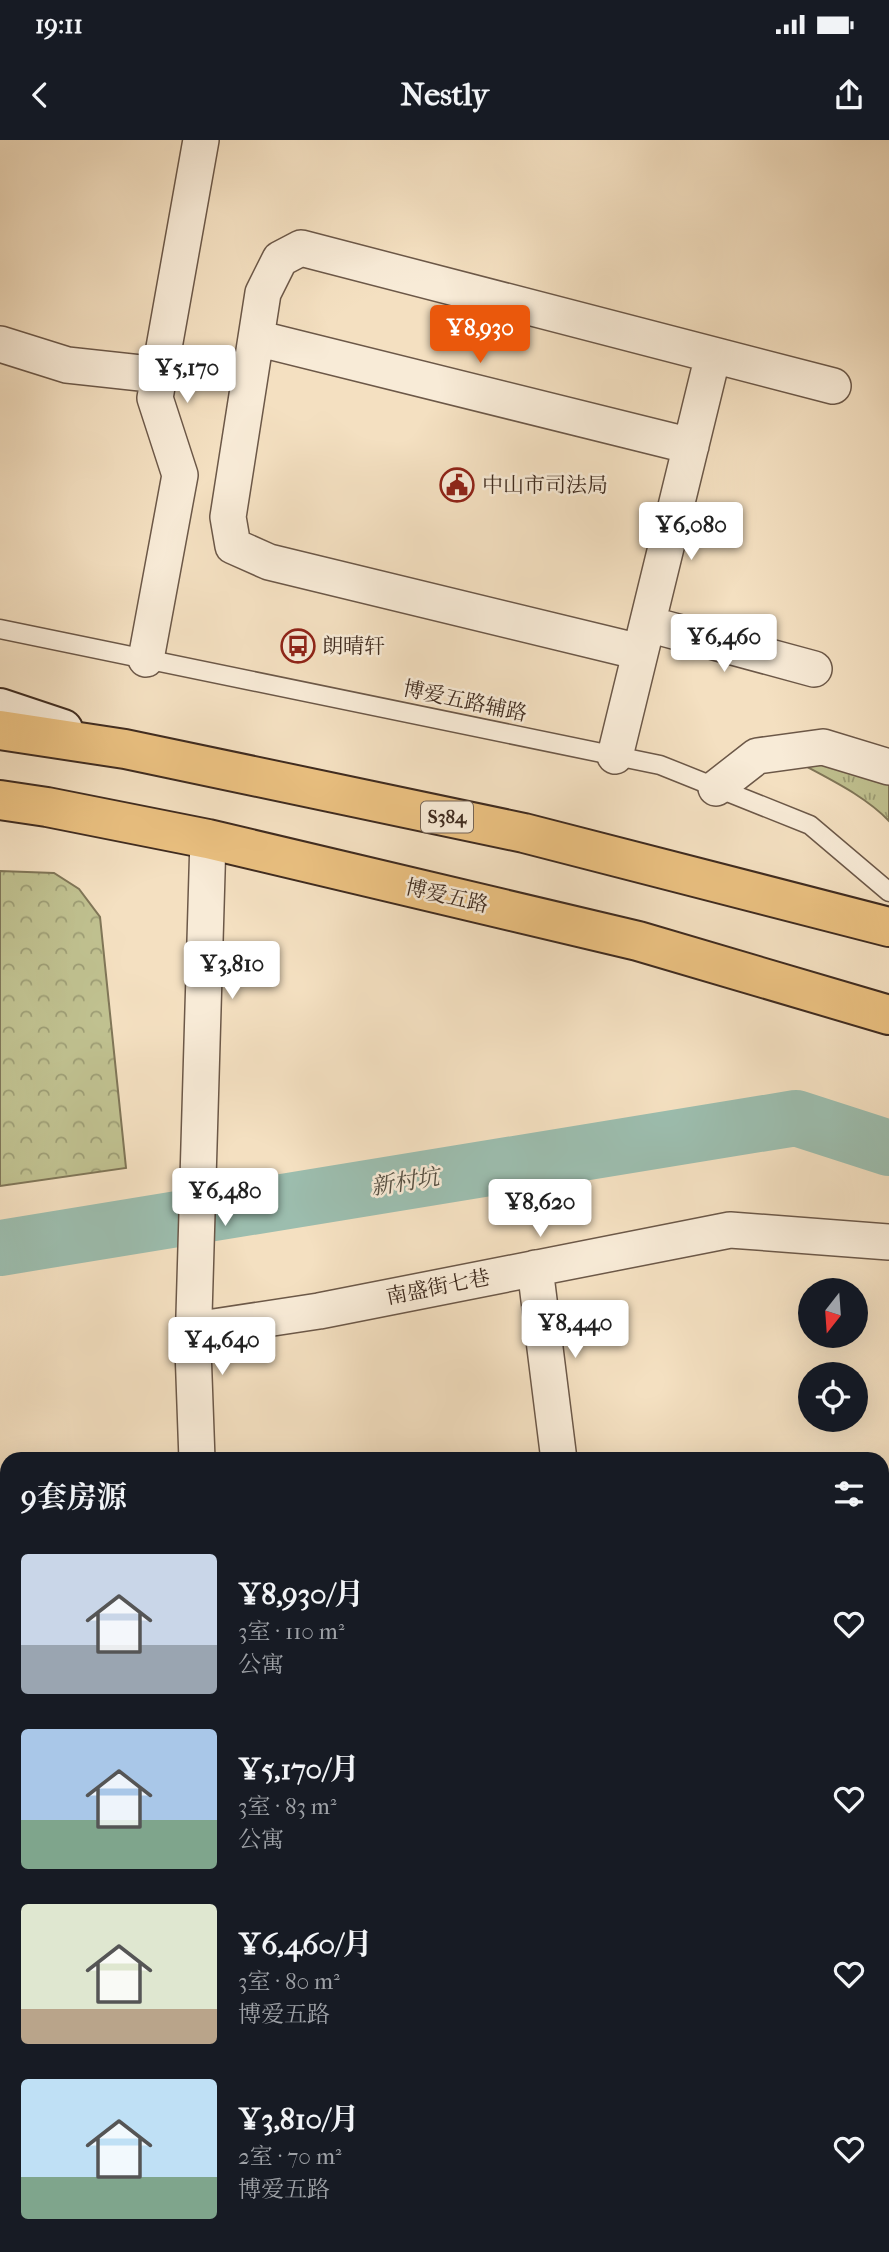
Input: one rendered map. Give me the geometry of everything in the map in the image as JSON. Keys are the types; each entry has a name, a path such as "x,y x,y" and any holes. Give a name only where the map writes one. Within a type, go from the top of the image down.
{"highway":[{"name":"S384","path":"0,730 124,749 524,833 889,927"},
{"name":"博爱五路","path":"0,800 208,839 638,942 889,1015"}],"main road":[{"path":"0,708 124,749"}],"street":[{"path":"146,659 180,475 155,398 201,140"},
{"path":"814,669 644,638 269,562 233,546 228,517 263,293 280,260 301,248 832,386"},
{"path":"256,338 691,446"},
{"path":"0,344 68,365 159,375"},
{"path":"615,756 713,355"},
{"path":"716,788 757,756 823,747 889,767"},
{"path":"197,1452 194,1330 208,839"},
{"name":"南盛街七巷","path":"194,1330 319,1311 730,1230 889,1242"},
{"path":"535,1268 558,1452"}],"lane":[{"name":"博爱五路辅路","path":"0,629 660,765 810,825 889,892"},
{"path":"0,809 47,807"}],"green space":[{"path":"791,758 889,778 889,821 855,794"},
{"path":"0,871 54,873 79,889 100,917 126,1168 0,1186"}],"waterway":[{"name":"新村坑","path":"0,1248 796,1118 889,1148"}],"place":[{"name":"中山市司法局","path":"457,485"},
{"name":"朗晴轩","path":"298,646"}]}
